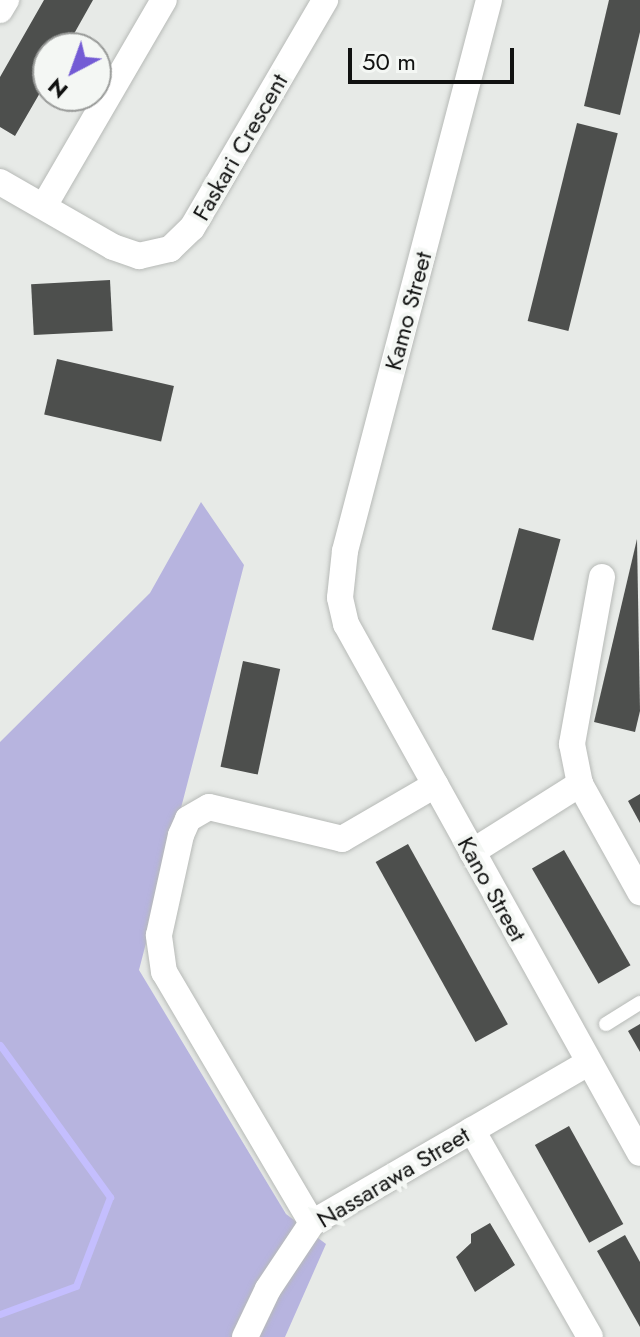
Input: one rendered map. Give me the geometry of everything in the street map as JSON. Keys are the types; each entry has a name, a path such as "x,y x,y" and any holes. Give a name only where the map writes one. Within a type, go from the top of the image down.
{"street":[{"path":"0,10 6,0"},
{"path":"44,206 164,0"},
{"name":"Faskari Crescent","path":"0,182 126,252 139,256 170,249 192,228 325,0"},
{"name":"Kamo Street","path":"346,624 340,598 345,551 489,0"},
{"path":"602,577 572,744 580,784 640,892"},
{"name":"Kano Street","path":"346,624 640,1153"},
{"path":"472,852 580,784"},
{"path":"312,1223 164,972 159,935 181,835 188,819 209,807 342,839 435,785"},
{"name":"Nassarawa Street","path":"245,1337 268,1289 312,1223 588,1063"},
{"path":"472,1130 590,1337"}],"lane":[{"path":"606,1024 640,1003"}],"shaded area":[{"path":"201,502 244,565 139,970 286,1214 326,1244 285,1337 0,1337 0,742 150,593"}],"building":[{"path":"44,0 93,0 75,32 32,32 32,107 15,136 0,127 0,77"},
{"path":"609,0 640,0 640,32 620,115 584,106"},
{"path":"577,123 618,133 568,331 528,321"},
{"path":"110,280 113,331 34,335 31,284"},
{"path":"57,359 174,386 161,442 44,415"},
{"path":"519,528 561,539 533,641 492,629"},
{"path":"637,539 640,711 635,732 594,722"},
{"path":"243,661 280,669 258,775 221,767"},
{"path":"640,794 640,823 628,801"},
{"path":"408,844 508,1024 476,1042 376,862"},
{"path":"564,850 630,965 598,984 532,868"},
{"path":"640,1024 640,1052 628,1031"},
{"path":"569,1126 623,1224 589,1243 535,1145"},
{"path":"490,1223 515,1265 475,1292 456,1257 471,1243 471,1234"},
{"path":"625,1235 640,1262 640,1327 597,1251"}],"waterway":[{"path":"0,1045 110,1197 76,1286 0,1314"}]}
